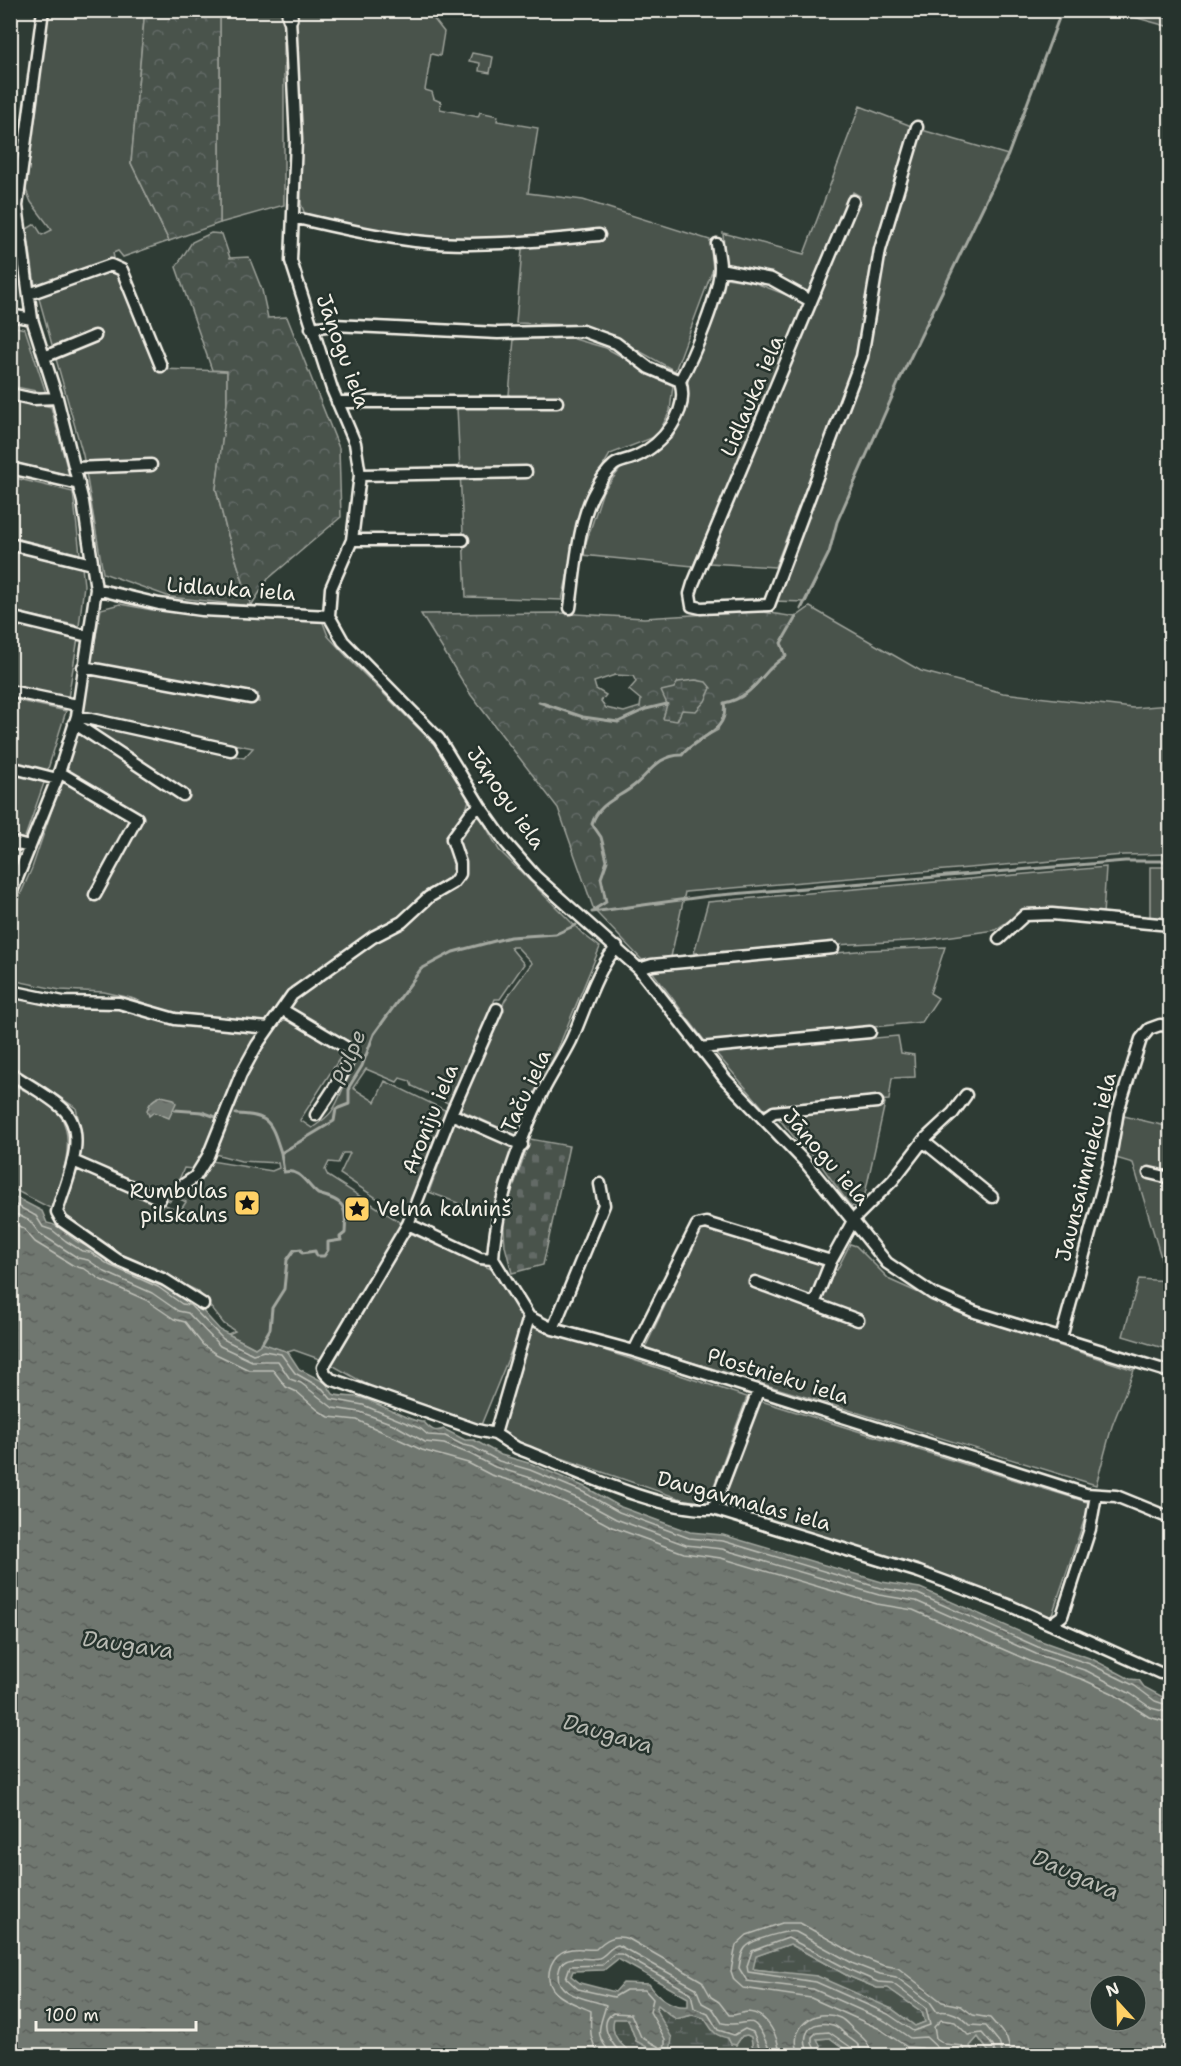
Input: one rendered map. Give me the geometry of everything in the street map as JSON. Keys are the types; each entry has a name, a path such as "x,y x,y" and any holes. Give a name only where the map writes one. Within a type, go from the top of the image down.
{"street":[{"path":"10,896 58,775 76,715 96,589 79,484 57,398 32,319 17,206 43,10"},
{"name":"Jāņogu iela","path":"290,14 296,140 291,261 337,402 355,443 360,475 352,540 331,588 329,616 343,641 439,739 480,806 506,843 566,906 617,947 639,969 700,1048 854,1219 887,1263 925,1289 975,1312 1170,1372"},
{"name":"Lidlauka iela","path":"853,201 693,584 690,594 692,606 712,608 769,605 862,357 880,250 918,127"},
{"path":"293,217 356,232 417,242 508,244 599,235"},
{"path":"570,608 586,516 594,492 615,465 656,445 670,430 681,400 683,390 680,381 717,287 720,269 717,244"},
{"path":"10,247 23,251"},
{"path":"29,294 111,265 122,270 161,366"},
{"path":"720,269 771,279 812,301"},
{"path":"10,315 32,319"},
{"path":"311,328 334,325 498,333 583,331 616,343 649,368 680,381"},
{"path":"44,357 95,336"},
{"path":"10,394 33,399 57,398"},
{"path":"337,402 557,402"},
{"path":"75,468 151,465"},
{"path":"10,468 79,484"},
{"path":"360,475 526,472"},
{"path":"352,540 463,540"},
{"path":"10,544 92,564"},
{"name":"Lidlauka iela","path":"96,589 159,604 202,610 329,616"},
{"path":"10,617 88,636"},
{"path":"83,667 251,698"},
{"path":"10,691 76,715 231,750"},
{"path":"76,715 183,795"},
{"path":"10,767 58,775 137,818 95,895"},
{"path":"183,1185 195,1177 208,1156 241,1074 268,1028 292,995 373,937 402,922 429,897 453,883 460,874 452,839 470,814 480,806"},
{"path":"10,842 29,847"},
{"path":"999,939 1025,915 1052,914 1170,925"},
{"name":"Taču iela","path":"493,1259 500,1206 543,1092 570,1042 606,962 617,947"},
{"path":"639,969 652,965 833,948"},
{"path":"10,991 63,1002 119,1003 175,1019 268,1028"},
{"name":"Aroniju iela","path":"323,1367 408,1224 497,1009"},
{"path":"283,1010 347,1048 349,1053 347,1065 316,1115"},
{"name":"Jaunsaimnieku iela","path":"1061,1338 1109,1164 1118,1111 1141,1039 1149,1029 1160,1025 1170,1026"},
{"path":"700,1048 870,1032"},
{"path":"10,1073 63,1108 73,1128 76,1145 73,1161 57,1212 62,1221 118,1260 165,1280 203,1304"},
{"path":"814,1304 831,1261 854,1219 893,1180 923,1141 953,1113 966,1095"},
{"path":"764,1119 774,1112 877,1102"},
{"path":"452,1114 522,1145"},
{"path":"923,1141 992,1197"},
{"path":"73,1161 160,1199"},
{"path":"1149,1173 1170,1178"},
{"path":"553,1329 604,1205 600,1184"},
{"path":"634,1351 697,1225 706,1222 831,1261"},
{"path":"408,1224 480,1258 493,1259 529,1317 495,1434"},
{"path":"755,1282 858,1320"},
{"name":"Plostnieku iela","path":"529,1317 553,1329 634,1351 1086,1494 1116,1496 1170,1518"},
{"name":"Daugavmalas iela","path":"323,1367 331,1379 477,1430 495,1434 517,1448 613,1485 664,1502 699,1509 713,1509 879,1558 1051,1624 1160,1673"},
{"path":"713,1509 758,1391"},
{"path":"1051,1624 1062,1616 1090,1529 1096,1495"}],"green space":[{"path":"48,11 143,11 131,163 169,241 123,257 118,251 113,253 114,258 106,263 35,285 27,229 35,224 42,235 52,230 31,202 26,190 38,69"},
{"path":"143,11 220,11 220,223 169,241 131,163"},
{"path":"220,11 284,11 284,205 220,223"},
{"path":"295,11 433,11 433,18 444,32 440,56 431,54 425,90 432,92 434,99 441,102 440,109 478,117 480,112 498,116 497,121 538,128 528,193 583,200 710,240 713,269 675,371 605,332 571,325 516,323 523,238 414,237 306,217 301,204 301,125"},
{"path":"1112,11 1138,11 1170,19 1170,27"},
{"path":"472,53 493,57 490,73 479,71 480,63 469,61"},
{"path":"860,106 914,127 877,242 855,363 775,567 709,563 860,196 853,192 809,292 771,274 734,268 725,263 723,233 804,254"},
{"path":"922,130 1008,155 900,379 837,522 829,553 806,602 773,601 831,459 869,346 879,276"},
{"path":"211,233 222,234 230,258 249,257 262,290 268,318 287,317 339,448 341,517 268,579 251,606 226,529 216,489 227,403 227,371 212,370 176,267 192,242"},
{"path":"117,271 159,369 227,371 227,403 216,489 226,529 251,606 170,597 103,573 83,455 38,295"},
{"path":"726,278 753,282 807,303 693,566 582,555 603,491 621,468 646,459 673,437 688,395 688,373"},
{"path":"11,326 25,329 46,393 11,386"},
{"path":"571,338 606,348 673,385 670,411 657,436 610,454 585,497 562,600 466,597 457,407 508,406 514,339"},
{"path":"11,398 51,407 69,475 11,462"},
{"path":"11,477 73,492 80,554 11,537"},
{"path":"11,551 82,567 84,585 79,626 11,611"},
{"path":"120,604 152,610 322,620 328,636 440,750 469,800 465,813 447,835 455,867 451,879 425,891 395,921 291,987 266,1024 179,1016 131,998 104,992 60,990 11,980 11,916 32,868 63,777 129,820 90,898 96,900 141,817 66,771 77,729 187,801 190,797 79,723 80,718 244,758 253,748 81,713 89,674 259,702 258,694 90,666 101,609"},
{"path":"810,607 921,671 1003,693 1133,708 1170,705 1170,854 1123,855 685,892 671,957 642,960 594,910 606,902 601,878 607,861 601,837 592,824 595,817 605,805 630,789 661,761 682,755 687,747 718,730 724,703 743,696 759,682 784,648 781,643 796,617"},
{"path":"757,611 796,617 781,643 786,656 743,696 724,703 724,713 716,728 682,755 661,761 630,789 605,805 595,817 592,824 601,837 607,861 601,878 606,902 594,910 558,808 471,695 421,614 559,613 644,618","holes":["615,675 633,676 636,682 629,690 641,700 640,707 624,712 606,708 601,701 606,695 596,689 594,682"]},
{"path":"11,622 78,638 68,698 11,686"},
{"path":"695,680 706,682 711,688 705,701 696,711 682,710 677,721 663,719 667,704 661,691 674,688 678,682"},
{"path":"11,699 66,711 47,772 11,763"},
{"path":"11,772 45,780 24,840 11,837"},
{"path":"474,816 481,818 499,850 584,935 600,947 559,1046 516,1135 458,1109 505,1000 532,963 517,947 510,947 524,964 500,999 495,999 452,1105 412,1086 410,1081 400,1078 397,1082 366,1069 353,1088 375,1102 385,1081 449,1112 408,1212 402,1215 340,1174 350,1153 343,1153 338,1163 329,1162 325,1170 328,1176 403,1224 322,1360 294,1350 288,1352 262,1344 255,1348 228,1334 235,1331 224,1324 198,1291 103,1247 66,1219 64,1202 76,1169 180,1211 186,1202 180,1199 191,1183 196,1186 211,1161 272,1171 279,1168 278,1163 241,1161 215,1154 228,1113 246,1073 281,1020 293,1020 345,1050 300,1120 312,1128 324,1120 337,1103 354,1064 358,1046 288,1010 304,992 411,914 458,884 456,838"},
{"path":"1106,867 1103,915 1023,911 995,930 924,940 694,953 708,902"},
{"path":"1150,867 1170,867 1170,919 1150,917"},
{"path":"945,947 930,993 938,998 922,1022 707,1044 651,970 868,950"},
{"path":"10,994 124,1009 261,1032 235,1074 201,1157 193,1169 184,1168 170,1201 79,1157 80,1126 76,1108 11,1065"},
{"path":"898,1036 901,1053 914,1055 915,1077 892,1078 889,1100 764,1109 715,1052"},
{"path":"11,1083 55,1109 64,1124 67,1136 66,1161 52,1209 11,1188"},
{"path":"885,1103 863,1203 851,1207 816,1158 798,1142 775,1114"},
{"path":"1124,1116 1170,1127 1170,1350 1123,1336 1139,1279 1168,1281 1133,1163 1116,1158"},
{"path":"455,1120 514,1144 492,1216 429,1192"},
{"path":"530,1139 569,1146 543,1265 512,1273 505,1246 503,1217"},
{"path":"709,1223 837,1270 850,1244 856,1246 890,1280 975,1318 1134,1370 1112,1426 1096,1485 645,1348 700,1231"},
{"path":"410,1233 498,1272 523,1322 479,1430 396,1401 332,1365"},
{"path":"533,1327 747,1397 708,1502 684,1500 500,1437"},
{"path":"761,1401 1090,1503 1051,1618 899,1560 847,1546 730,1505 720,1504"},
{"path":"790,1944 848,1976 877,1988 888,1988 922,2012 925,2022 915,2026 892,2009 771,1971 752,1969 756,1956"},
{"path":"658,2005 676,2018 693,2015 703,2018 720,2030 731,2044 736,2045 742,2036 747,2035 751,2037 753,2049 760,2055 634,2055 617,2040 613,2030 614,2018 628,2019 636,2041 658,2053 656,2010"},
{"path":"978,2037 991,2055 977,2055 971,2050 969,2046"},
{"path":"830,2038 853,2055 825,2055 817,2039"}],"water":[{"path":"161,1096 174,1099 176,1103 169,1118 154,1112 149,1116 147,1110 149,1105"},
{"name":"Daugava","path":"11,1195 42,1211 47,1223 59,1227 79,1243 91,1246 163,1282 171,1292 179,1296 191,1298 220,1330 255,1348 262,1343 288,1352 299,1369 326,1383 333,1394 365,1399 424,1422 433,1430 444,1429 465,1440 474,1440 501,1455 532,1464 585,1487 621,1507 690,1532 723,1535 882,1582 920,1588 1041,1641 1092,1659 1130,1679 1139,1680 1144,1687 1170,1701 1170,2055 991,2055 978,2037 970,2046 975,2055 853,2055 830,2038 817,2039 825,2055 760,2055 753,2049 751,2037 747,2035 742,2036 736,2045 731,2044 728,2038 713,2031 704,2018 692,2015 676,2019 658,2005 656,2010 672,2038 670,2054 658,2053 636,2041 628,2019 614,2019 615,2035 621,2044 634,2055 11,2056","holes":["790,1944 848,1976 877,1988 888,1988 922,2012 925,2022 915,2026 892,2009 817,1976 753,1969 756,1956","618,1959 688,1998 688,2006 682,2006 666,2001 649,1984 623,1983 615,1992 580,1983 571,1976 573,1971 604,1970"]}],"waterway":[{"path":"801,609 829,553 837,522 900,379 1008,155 1062,10"},
{"path":"595,909 606,902 601,878 607,861 601,837 592,824 595,817 605,805 630,789 661,761 682,755 717,728 722,721 724,703 744,695 786,656 781,643 796,617"},
{"path":"539,702 583,717 618,722 646,709 667,704"},
{"path":"592,912 709,896 1125,861 1170,861"},
{"name":"Pulpe","path":"262,1343 270,1329 272,1308 284,1289 287,1260 294,1250 301,1249 302,1253 315,1251 317,1256 324,1256 328,1250 328,1242 341,1240 340,1237 345,1233 345,1216 342,1206 333,1199 318,1194 299,1175 290,1171 284,1172 281,1153 334,1121 336,1109 349,1104 349,1087 362,1066 374,1034 421,969 453,952 510,937 556,934 576,925"},
{"path":"175,1110 202,1112 216,1117"},
{"path":"236,1114 256,1116 268,1122 275,1134 281,1153"}],"place":[{"name":"Rumbulas pilskalns","path":"247,1203"},
{"name":"Velna kalniņš","path":"357,1209"}]}
